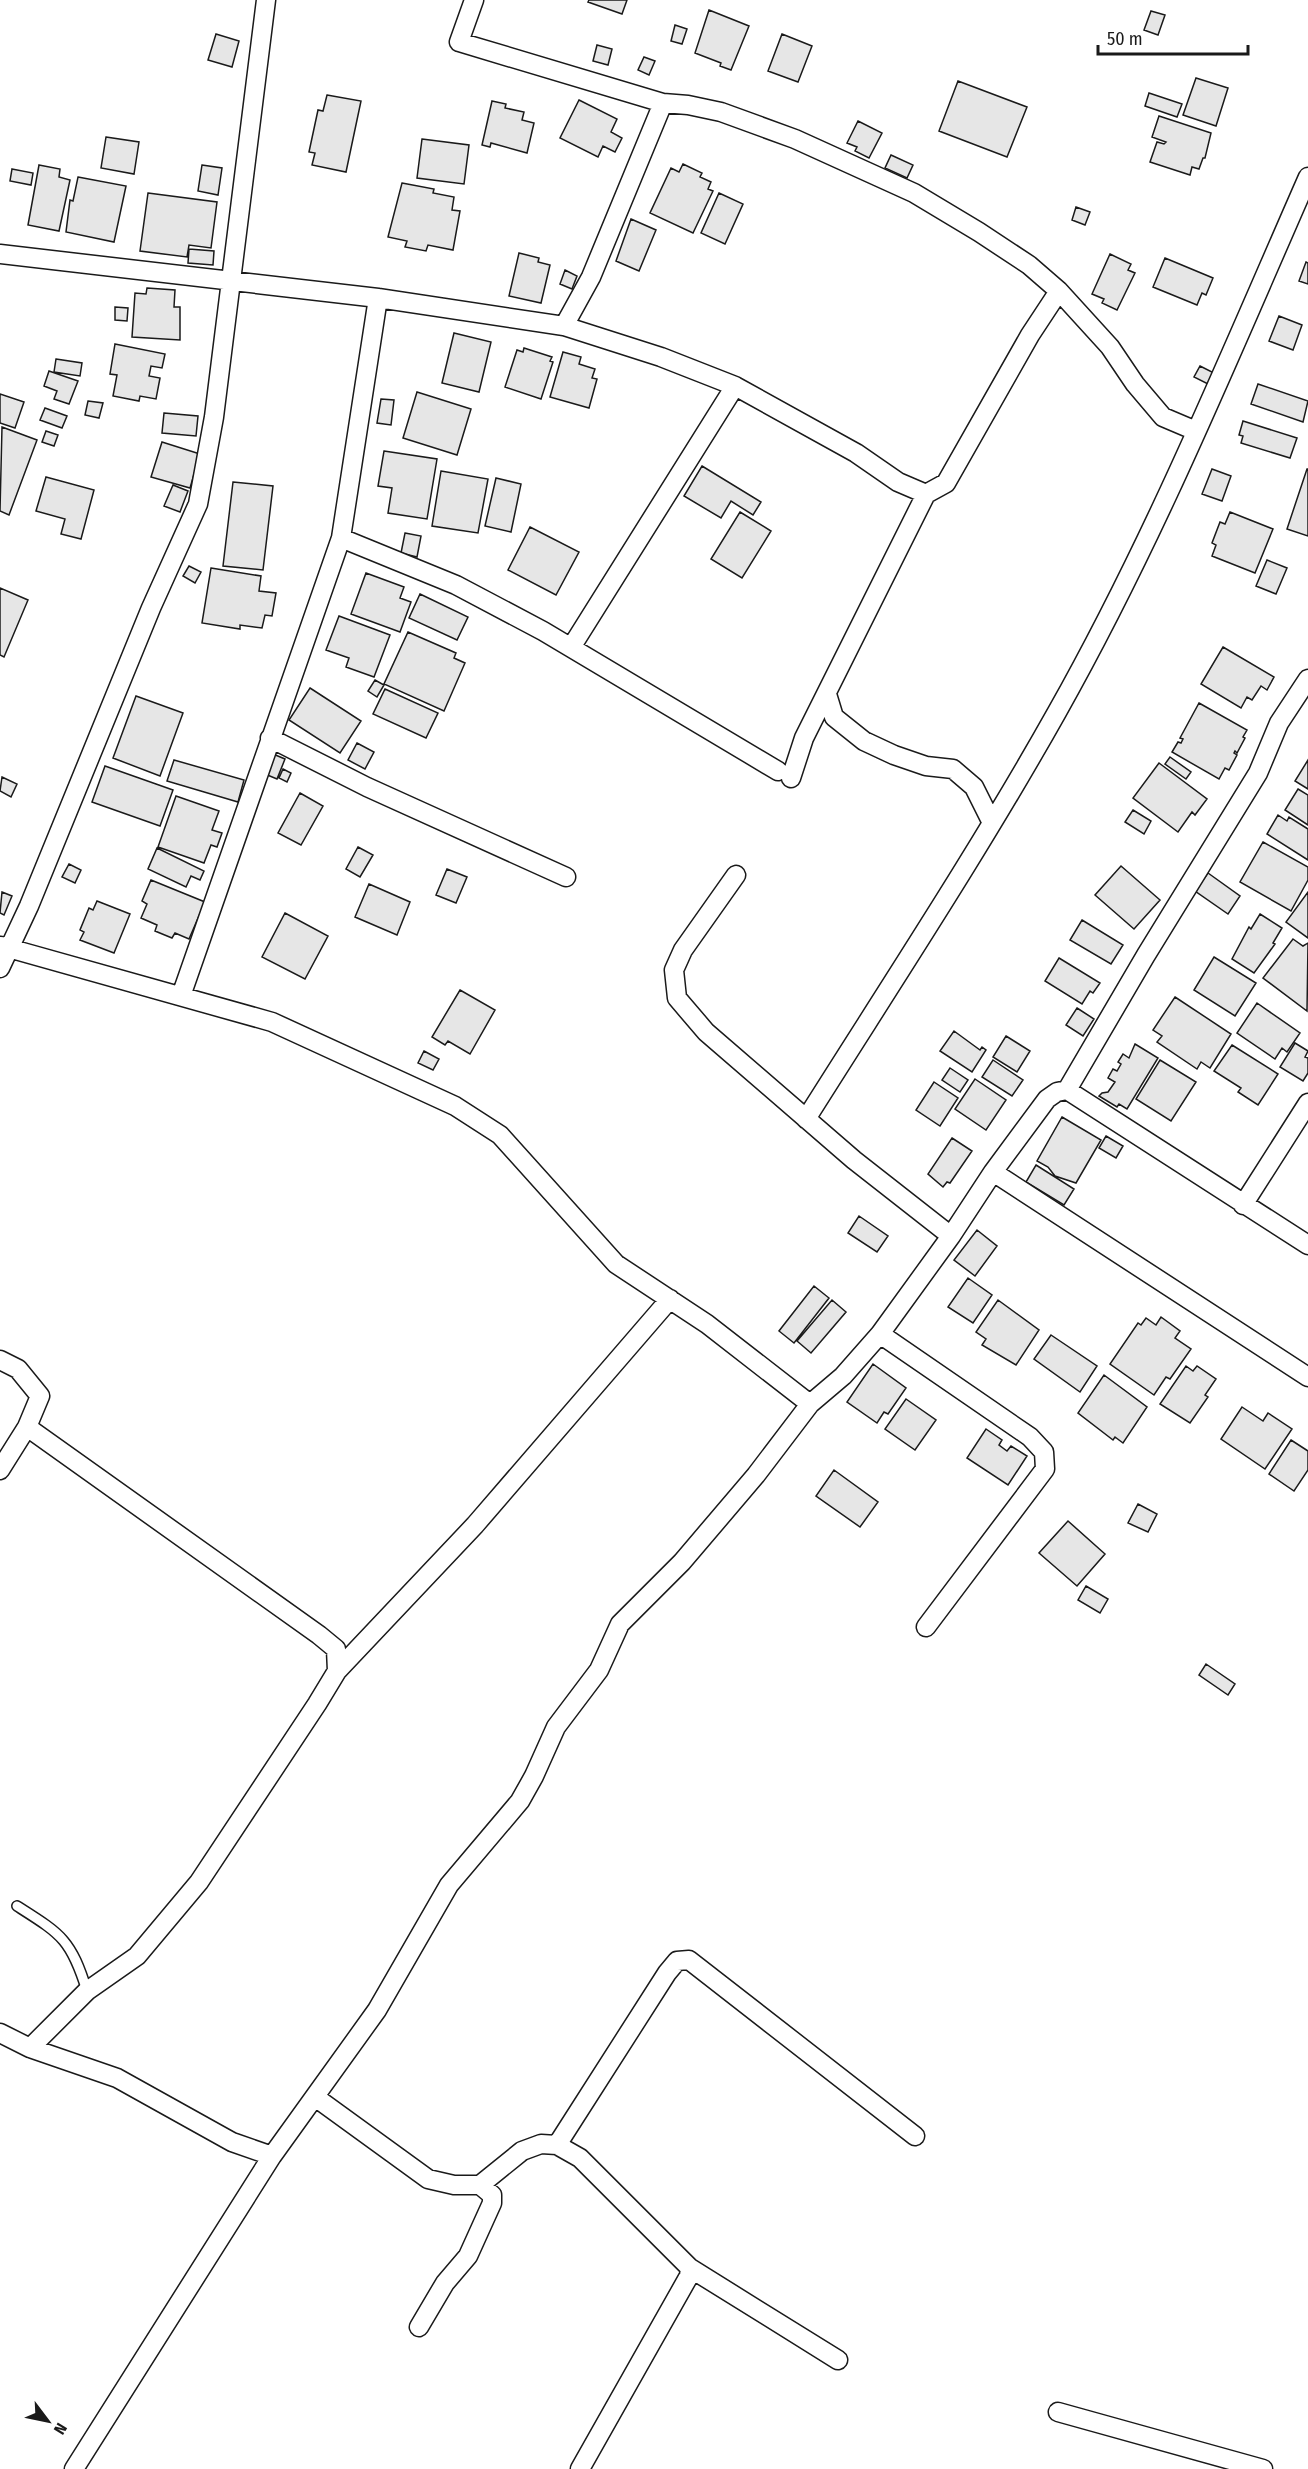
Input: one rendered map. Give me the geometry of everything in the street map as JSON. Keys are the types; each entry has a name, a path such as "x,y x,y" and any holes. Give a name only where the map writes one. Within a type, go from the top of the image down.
{"street":[{"path":"0,968 5,947 198,504 214,417 266,0"},
{"path":"474,0 459,42 663,103 688,105 721,112 795,139 914,193 1029,265 1059,291 1110,347 1135,384 1163,417 1196,430"},
{"path":"564,326 591,277 663,103"},
{"path":"806,1119 992,821 1057,712 1132,570 1308,177"},
{"path":"0,254 378,298 564,326 661,357 735,386 856,453 898,482 926,494"},
{"path":"341,538 456,585 572,646 784,775 827,694 926,494 946,483 1030,335 1059,291"},
{"path":"181,996 217,899 270,738 341,538 378,298"},
{"path":"572,646 735,386"},
{"path":"1067,1090 1152,945 1258,773 1279,723 1308,679"},
{"path":"827,694 834,717 864,741 926,766 953,769 974,786 992,821"},
{"path":"270,738 367,787 566,877"},
{"path":"736,875 684,950 674,969 677,998 706,1032 806,1119 951,1236"},
{"path":"5,947 272,1022 455,1107 480,1121 500,1135 616,1264 707,1324 810,1404"},
{"path":"74,2469 272,2156 377,2010 457,1873 499,1828 520,1801 556,1727 599,1670 620,1624 682,1562 756,1475 810,1404 848,1371 880,1334 1047,1099 1057,1092 1067,1090 1308,1245"},
{"path":"1243,1205 1308,1103"},
{"path":"993,1172 1308,1377"},
{"path":"30,2048 87,1990 137,1956 199,1882 337,1671 475,1525 670,1299"},
{"path":"880,1334 1030,1437 1044,1452 1045,1469 926,1627"},
{"path":"0,1360 18,1369 40,1396 27,1427 0,1470"},
{"path":"27,1427 319,1635 336,1649 337,1671"},
{"path":"557,2145 667,1973 677,1961 689,1960 915,2136"},
{"path":"0,2033 30,2048 117,2078 232,2142 272,2156"},
{"path":"315,2097 428,2179 454,2185 480,2185 522,2151 541,2144 557,2145 580,2158 690,2268 838,2360"},
{"path":"419,2327 445,2283 468,2256 492,2202 492,2195 480,2185"},
{"path":"580,2469 689,2276 690,2268"},
{"path":"1058,2412 1263,2469"}],"lane":[{"path":"17,1906 51,1928 67,1943 77,1960 87,1990"}],"building":[{"path":"589,0 627,0 622,14 588,2"},
{"path":"709,10 749,26 731,70 720,66 721,63 695,53"},
{"path":"1151,11 1165,15 1158,35 1144,30"},
{"path":"675,25 687,29 682,44 671,41"},
{"path":"216,34 239,41 232,67 208,60"},
{"path":"782,34 812,46 798,82 768,71"},
{"path":"597,45 612,49 608,65 593,61"},
{"path":"644,57 655,61 649,75 638,70"},
{"path":"1196,78 1228,88 1216,126 1183,115"},
{"path":"958,81 1027,107 1007,157 939,131"},
{"path":"1149,93 1182,104 1177,117 1145,106"},
{"path":"327,95 361,101 346,172 312,165 315,153 309,152 318,110 323,111"},
{"path":"579,100 617,119 611,132 622,138 615,152 603,146 598,157 560,138"},
{"path":"492,101 506,104 505,108 524,112 522,120 534,123 527,153 491,143 490,147 482,145"},
{"path":"1159,116 1211,133 1205,158 1199,169 1192,167 1190,175 1150,162 1157,142 1164,144 1166,142 1152,137"},
{"path":"858,121 882,133 869,158 855,151 857,147 847,143"},
{"path":"106,137 139,142 134,174 101,168"},
{"path":"422,139 469,145 464,184 417,178"},
{"path":"891,155 913,165 907,178 885,168"},
{"path":"683,164 702,173 700,177 711,182 708,189 713,191 693,233 650,213 671,168 679,172"},
{"path":"39,165 60,169 59,177 70,180 59,231 28,225"},
{"path":"202,165 222,168 218,195 198,191"},
{"path":"12,169 33,173 31,185 10,181"},
{"path":"78,177 126,186 114,242 66,232 70,200 73,201"},
{"path":"402,183 434,189 433,193 454,197 452,210 460,211 453,250 428,245 426,251 405,247 407,241 388,237"},
{"path":"148,193 217,202 211,248 189,245 187,257 140,251"},
{"path":"719,193 743,204 725,244 701,233"},
{"path":"1076,207 1090,212 1085,225 1072,220"},
{"path":"631,219 656,230 639,271 616,261"},
{"path":"189,249 214,251 213,265 188,263"},
{"path":"519,253 539,258 538,262 550,265 541,303 509,296"},
{"path":"1110,254 1131,264 1128,270 1135,273 1117,310 1102,303 1104,299 1092,294"},
{"path":"1165,258 1213,278 1206,295 1202,293 1197,305 1153,287"},
{"path":"1306,262 1308,263 1308,284 1299,281"},
{"path":"565,270 577,276 572,289 560,284"},
{"path":"147,288 175,290 174,307 180,307 180,340 132,337 135,293 146,294"},
{"path":"115,307 128,308 127,321 115,320"},
{"path":"1279,316 1302,325 1293,350 1269,341"},
{"path":"454,333 491,342 479,392 442,383"},
{"path":"115,344 165,354 162,368 151,366 149,376 160,378 156,399 140,396 139,401 113,396 117,375 110,374"},
{"path":"524,348 552,357 550,361 553,362 541,399 505,387 517,350 523,352"},
{"path":"563,352 581,357 579,364 595,369 592,378 597,379 589,408 550,397"},
{"path":"56,359 82,363 80,376 54,372"},
{"path":"1200,366 1216,374 1210,385 1194,377"},
{"path":"49,371 78,381 69,404 54,399 57,391 44,386"},
{"path":"1258,384 1308,401 1303,422 1251,404"},
{"path":"417,392 471,409 457,455 403,438"},
{"path":"0,394 24,402 15,428 0,423"},
{"path":"381,399 394,400 391,425 377,423"},
{"path":"88,401 103,403 99,418 85,415"},
{"path":"45,408 67,416 62,428 40,420"},
{"path":"164,413 198,416 196,436 162,433"},
{"path":"1243,421 1297,438 1290,458 1241,443 1243,436 1239,435"},
{"path":"2,427 37,440 9,515 0,511"},
{"path":"46,431 58,435 54,446 42,442"},
{"path":"162,442 200,454 190,488 151,477"},
{"path":"384,451 437,459 427,519 388,513 392,488 378,486"},
{"path":"702,466 761,502 753,515 731,501 721,518 684,496"},
{"path":"1212,469 1231,476 1222,501 1202,494"},
{"path":"1308,469 1308,536 1287,529"},
{"path":"441,471 488,479 478,533 432,526"},
{"path":"46,477 94,490 81,539 61,534 65,519 36,511"},
{"path":"496,478 521,484 511,532 485,526"},
{"path":"233,482 273,486 263,570 223,566"},
{"path":"173,485 188,491 180,512 164,506"},
{"path":"740,512 771,531 742,578 711,559"},
{"path":"1230,512 1273,529 1255,573 1212,556 1216,545 1212,543 1220,522 1225,524"},
{"path":"530,527 579,552 556,595 508,570"},
{"path":"405,533 421,536 417,557 401,553"},
{"path":"1267,560 1287,568 1276,594 1256,586"},
{"path":"189,566 201,572 195,583 183,576"},
{"path":"211,568 261,576 259,591 276,593 272,616 265,615 262,628 240,625 240,629 202,623"},
{"path":"366,573 404,587 400,598 411,602 400,632 351,614"},
{"path":"0,588 28,600 4,657 0,655"},
{"path":"420,594 468,617 457,640 409,618"},
{"path":"339,616 390,635 374,677 346,667 349,658 326,650"},
{"path":"408,632 456,653 454,658 465,663 444,711 384,684"},
{"path":"1223,647 1274,677 1267,690 1261,686 1252,700 1247,697 1241,708 1201,684"},
{"path":"375,680 384,685 377,697 368,691"},
{"path":"310,688 361,721 340,753 289,720"},
{"path":"385,689 438,713 426,738 373,714"},
{"path":"136,696 183,713 160,776 113,758"},
{"path":"1199,703 1247,730 1237,753 1235,751 1234,753 1237,755 1229,770 1225,768 1219,779 1172,752 1178,742 1181,743 1183,739 1180,738"},
{"path":"357,743 374,752 365,769 348,760"},
{"path":"273,754 285,759 277,779 265,774"},
{"path":"1170,757 1191,772 1186,779 1165,764"},
{"path":"174,760 244,780 238,802 167,781"},
{"path":"1308,760 1308,789 1295,781"},
{"path":"1159,763 1207,799 1195,815 1192,812 1178,832 1133,798"},
{"path":"105,766 173,790 160,826 92,802"},
{"path":"283,769 291,773 287,782 279,778"},
{"path":"2,777 17,784 11,797 0,791"},
{"path":"1298,789 1308,795 1308,825 1285,810"},
{"path":"300,793 323,806 301,845 278,833"},
{"path":"176,796 219,811 212,830 222,833 217,847 211,845 204,863 158,847"},
{"path":"1133,810 1151,821 1144,834 1125,822"},
{"path":"1278,815 1287,821 1289,817 1308,829 1308,860 1267,834"},
{"path":"1263,842 1308,867 1308,880 1291,911 1240,882"},
{"path":"358,847 373,855 360,877 346,869"},
{"path":"157,848 204,871 200,880 191,876 186,887 148,869"},
{"path":"69,864 81,870 75,883 62,877"},
{"path":"1121,866 1160,900 1134,929 1095,895"},
{"path":"447,869 467,877 456,903 436,895"},
{"path":"1208,873 1240,896 1228,914 1195,891"},
{"path":"151,880 205,902 189,939 175,933 172,938 155,931 157,925 141,918 147,904 142,901"},
{"path":"369,884 410,902 397,935 355,917"},
{"path":"2,892 12,896 4,915 0,913"},
{"path":"1308,892 1308,938 1286,922"},
{"path":"97,901 130,914 114,953 80,940 84,932 80,930 89,908 93,910"},
{"path":"285,913 328,936 305,979 262,957"},
{"path":"1260,914 1282,928 1273,943 1275,944 1254,973 1232,959 1249,927 1251,929"},
{"path":"1082,920 1123,945 1111,964 1070,940"},
{"path":"1293,939 1303,946 1308,943 1307,1011 1263,978"},
{"path":"1214,957 1256,983 1235,1016 1194,990"},
{"path":"1059,958 1100,983 1093,993 1090,991 1082,1004 1045,981"},
{"path":"460,990 495,1010 470,1054 448,1041 445,1045 432,1037"},
{"path":"1175,997 1231,1034 1210,1068 1201,1062 1197,1069 1157,1042 1162,1036 1153,1030"},
{"path":"1257,1003 1300,1033 1287,1052 1282,1048 1275,1059 1237,1033"},
{"path":"1077,1008 1094,1019 1083,1036 1066,1025"},
{"path":"954,1031 980,1050 982,1047 986,1050 972,1072 940,1051"},
{"path":"1006,1036 1030,1051 1017,1072 993,1057"},
{"path":"1295,1043 1308,1051 1305,1057 1308,1058 1308,1073 1303,1081 1280,1067"},
{"path":"1135,1044 1158,1058 1127,1109 1119,1104 1117,1107 1099,1096 1108,1092 1115,1082 1108,1078 1113,1069 1117,1071 1121,1064 1118,1062 1123,1054 1129,1058"},
{"path":"1232,1045 1278,1074 1258,1105 1238,1092 1241,1088 1214,1071"},
{"path":"424,1051 439,1059 433,1070 418,1063"},
{"path":"993,1060 1023,1080 1012,1096 982,1077"},
{"path":"1160,1060 1196,1082 1171,1121 1136,1099"},
{"path":"950,1068 968,1080 960,1092 942,1080"},
{"path":"975,1079 1006,1100 986,1130 955,1109"},
{"path":"934,1082 958,1098 940,1126 916,1110"},
{"path":"1062,1117 1101,1140 1076,1183 1055,1176 1048,1167 1037,1161"},
{"path":"1106,1136 1123,1146 1116,1158 1099,1148"},
{"path":"952,1138 972,1151 950,1183 947,1182 943,1187 928,1174"},
{"path":"1036,1165 1074,1189 1064,1205 1026,1182"},
{"path":"859,1216 888,1236 877,1252 848,1233"},
{"path":"977,1230 997,1246 975,1276 954,1260"},
{"path":"968,1278 992,1295 973,1323 948,1307"},
{"path":"814,1286 829,1298 794,1343 779,1331"},
{"path":"832,1300 846,1312 811,1353 797,1341"},
{"path":"998,1300 1039,1330 1016,1365 982,1345 986,1339 976,1332"},
{"path":"1161,1317 1180,1331 1175,1338 1191,1349 1170,1379 1166,1377 1154,1395 1110,1364 1138,1323 1141,1325 1146,1318 1156,1325"},
{"path":"1051,1335 1097,1366 1080,1392 1034,1359"},
{"path":"873,1364 906,1388 888,1414 884,1412 877,1423 847,1402"},
{"path":"1186,1366 1193,1371 1197,1366 1216,1379 1205,1395 1208,1397 1190,1423 1160,1404"},
{"path":"1104,1375 1147,1407 1123,1443 1115,1437 1113,1440 1078,1413"},
{"path":"906,1399 936,1420 915,1450 885,1429"},
{"path":"1242,1407 1263,1421 1268,1413 1292,1429 1265,1469 1221,1439"},
{"path":"986,1429 1002,1440 999,1445 1007,1451 1011,1446 1027,1456 1008,1485 967,1458"},
{"path":"1291,1440 1308,1451 1308,1470 1294,1491 1269,1474"},
{"path":"834,1470 878,1502 860,1527 816,1496"},
{"path":"1138,1504 1157,1514 1148,1532 1128,1523"},
{"path":"1068,1521 1105,1554 1077,1586 1039,1553"},
{"path":"1086,1586 1108,1599 1100,1613 1078,1600"},
{"path":"1206,1664 1235,1684 1228,1695 1199,1675"}]}
